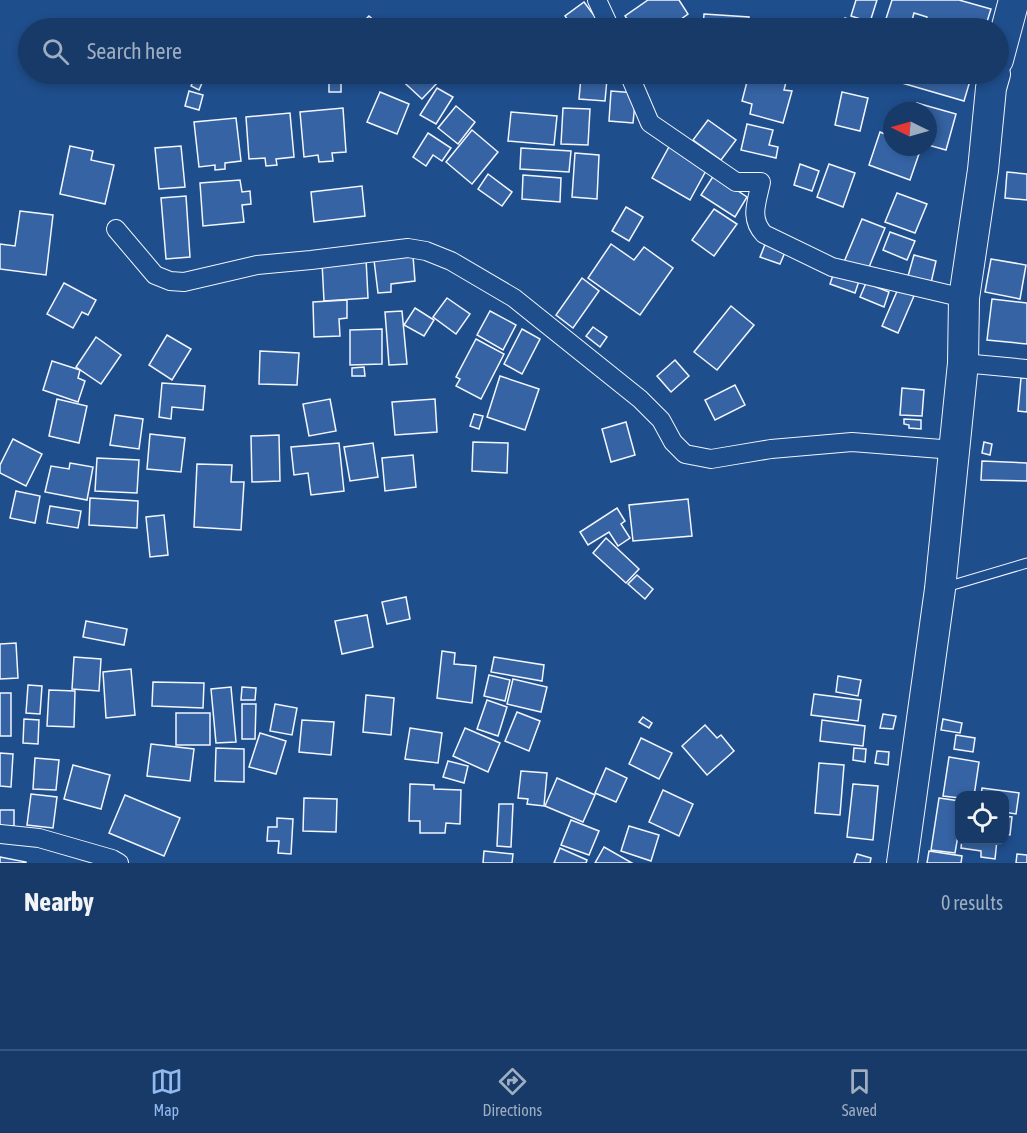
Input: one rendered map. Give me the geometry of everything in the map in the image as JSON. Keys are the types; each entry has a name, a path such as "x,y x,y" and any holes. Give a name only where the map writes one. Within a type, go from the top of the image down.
{"main road":[{"path":"1009,20 1014,0"},
{"path":"902,863 940,589 963,363 964,298 983,170 992,84"}],"street":[{"path":"597,0 605,18"},
{"path":"633,84 650,123 736,182 761,182 755,212 756,226 764,234 832,267 964,298"},
{"path":"116,229 155,274 170,281 184,282 257,265 408,248 426,251 451,261 514,298 640,399 661,420 673,442 685,454 711,459 771,449 852,442 954,450"},
{"path":"963,363 1027,369"},
{"path":"0,834 39,838 119,863"}],"lane":[{"path":"940,589 1027,563"}],"building":[{"path":"648,0 679,0 688,14 682,18 626,18 625,16"},
{"path":"856,0 877,0 871,18 851,16"},
{"path":"892,0 959,0 991,9 988,18 927,18 914,13 913,18 886,18"},
{"path":"584,2 596,18 566,18 565,16"},
{"path":"704,14 749,17 749,18 704,18"},
{"path":"192,84 202,84 199,90 191,86"},
{"path":"329,84 341,84 341,92 329,92"},
{"path":"406,84 436,84 422,99"},
{"path":"580,84 607,84 605,101 579,99"},
{"path":"746,84 786,84 784,90 792,91 783,123 750,114 752,104 742,101"},
{"path":"905,84 969,84 964,101"},
{"path":"437,88 453,97 436,124 420,115"},
{"path":"189,91 203,95 199,110 185,106"},
{"path":"611,91 636,93 633,123 609,121"},
{"path":"380,92 409,104 397,134 367,122"},
{"path":"842,92 868,98 860,131 835,125"},
{"path":"456,106 475,122 458,144 438,128"},
{"path":"343,108 346,152 332,153 333,161 319,162 318,155 304,157 300,112"},
{"path":"563,108 590,109 588,145 561,144"},
{"path":"937,109 956,114 946,150 937,148"},
{"path":"511,112 557,116 554,145 508,141"},
{"path":"290,113 294,157 276,159 277,165 266,166 265,158 249,159 246,117"},
{"path":"236,118 241,161 225,163 225,169 215,170 215,165 199,167 194,122"},
{"path":"708,120 736,140 721,160 693,140"},
{"path":"747,124 773,130 769,145 778,147 776,158 741,150"},
{"path":"472,130 498,152 472,184 446,162"},
{"path":"880,132 883,133 883,156 918,156 910,180 869,165"},
{"path":"428,133 451,148 442,161 433,155 426,166 413,157"},
{"path":"670,145 708,167 690,200 652,178"},
{"path":"70,146 93,151 91,160 114,165 105,204 60,194"},
{"path":"181,146 185,187 159,189 155,148"},
{"path":"521,148 571,151 569,172 520,169"},
{"path":"575,153 599,155 597,199 572,197"},
{"path":"800,164 819,171 812,191 794,185"},
{"path":"829,164 855,173 843,207 817,197"},
{"path":"1007,172 1027,174 1027,200 1005,198"},
{"path":"488,174 512,192 502,206 478,189"},
{"path":"523,175 561,178 560,202 522,199"},
{"path":"714,175 747,197 735,217 701,195"},
{"path":"240,180 242,192 250,191 251,204 242,205 244,222 203,226 200,183"},
{"path":"362,186 365,216 314,222 311,192"},
{"path":"897,193 927,204 915,233 885,222"},
{"path":"186,196 190,257 166,259 161,198"},
{"path":"626,207 643,217 629,241 612,231"},
{"path":"714,209 737,224 714,256 692,240"},
{"path":"20,211 53,215 46,275 0,269 0,244 15,246"},
{"path":"862,219 885,228 867,272 844,262"},
{"path":"890,232 915,241 907,260 883,250"},
{"path":"766,242 786,250 780,264 760,257"},
{"path":"611,244 634,260 644,247 673,268 640,315 588,278"},
{"path":"914,255 936,261 931,283 908,276"},
{"path":"413,256 415,281 391,284 391,292 378,293 374,260"},
{"path":"366,258 368,298 324,301 322,262"},
{"path":"991,259 1026,265 1020,299 985,292"},
{"path":"834,272 859,281 855,293 830,284"},
{"path":"582,278 599,291 573,328 556,315"},
{"path":"64,283 96,300 88,315 82,312 73,328 47,314"},
{"path":"866,283 889,292 884,307 860,297"},
{"path":"898,289 914,296 898,333 882,326"},
{"path":"447,298 470,314 456,334 433,317"},
{"path":"992,299 1027,303 1027,344 987,340"},
{"path":"347,300 347,318 339,319 340,336 314,337 313,302"},
{"path":"731,306 754,325 717,370 694,352"},
{"path":"415,308 434,320 424,336 404,325"},
{"path":"402,311 407,364 389,365 385,312"},
{"path":"490,311 516,325 503,350 477,335"},
{"path":"593,327 607,337 600,347 586,336"},
{"path":"382,329 382,364 350,365 350,330"},
{"path":"522,329 540,339 522,374 504,364"},
{"path":"167,335 191,349 172,380 149,365"},
{"path":"96,337 121,355 101,384 76,367"},
{"path":"476,339 504,354 481,399 456,386 460,379 456,377"},
{"path":"260,351 299,353 297,385 259,384"},
{"path":"675,360 689,376 671,392 657,376"},
{"path":"52,361 80,370 78,378 85,381 78,402 43,390"},
{"path":"364,367 365,376 352,376 352,368"},
{"path":"500,376 539,389 525,430 487,417"},
{"path":"1021,378 1027,378 1027,412 1018,411"},
{"path":"162,383 205,386 203,410 172,407 171,419 159,417"},
{"path":"735,385 745,405 715,420 705,400"},
{"path":"902,388 924,390 922,416 900,415"},
{"path":"57,399 87,406 79,443 49,436"},
{"path":"330,399 336,431 309,436 303,404"},
{"path":"435,399 437,432 395,435 392,402"},
{"path":"474,414 483,416 479,429 470,426"},
{"path":"115,415 143,419 139,449 110,445"},
{"path":"904,419 921,420 921,429 909,428 909,425 904,424"},
{"path":"626,422 635,455 611,462 602,429"},
{"path":"150,434 185,438 181,472 147,469"},
{"path":"279,435 280,481 252,482 251,436"},
{"path":"13,439 42,454 26,486 0,473 0,465"},
{"path":"473,442 508,443 507,473 472,471"},
{"path":"984,442 992,444 990,455 982,453"},
{"path":"339,443 344,491 311,495 308,473 294,475 291,447"},
{"path":"373,443 378,477 350,481 344,447"},
{"path":"413,455 416,487 385,491 382,458"},
{"path":"97,458 139,460 137,493 95,491"},
{"path":"982,461 1027,463 1027,481 981,480"},
{"path":"70,463 93,467 87,500 45,492 51,466 69,469"},
{"path":"197,464 232,465 231,482 244,482 241,530 194,527"},
{"path":"16,491 40,496 35,523 10,518"},
{"path":"90,498 138,501 137,528 89,525"},
{"path":"688,499 692,536 633,541 629,505"},
{"path":"50,506 81,511 78,528 47,523"},
{"path":"617,508 625,521 621,524 630,538 618,546 609,532 588,545 580,532"},
{"path":"164,515 168,555 150,557 146,517"},
{"path":"606,538 639,569 626,583 593,553"},
{"path":"637,575 653,589 645,599 628,584"},
{"path":"406,597 410,619 387,624 382,602"},
{"path":"367,615 373,647 342,654 335,621"},
{"path":"86,621 127,629 124,645 83,637"},
{"path":"16,643 18,678 0,679 0,644"},
{"path":"442,651 455,653 454,664 476,666 472,703 437,698"},
{"path":"74,657 101,659 99,691 72,689"},
{"path":"494,657 544,665 542,681 491,672"},
{"path":"131,669 135,715 106,718 103,672"},
{"path":"489,675 510,680 505,701 484,696"},
{"path":"838,676 861,680 858,696 836,692"},
{"path":"513,679 547,687 541,712 507,704"},
{"path":"153,682 204,683 203,708 152,706"},
{"path":"28,685 42,686 40,714 26,713"},
{"path":"231,687 236,742 216,743 211,689"},
{"path":"242,687 256,688 255,700 241,700"},
{"path":"49,690 75,691 74,727 47,726"},
{"path":"0,693 11,693 11,736 0,736"},
{"path":"814,694 861,700 858,721 811,715"},
{"path":"366,695 394,698 391,735 363,732"},
{"path":"487,700 507,707 498,736 477,729"},
{"path":"242,704 256,704 255,739 242,739"},
{"path":"275,704 297,708 292,735 270,731"},
{"path":"517,712 540,721 529,751 505,741"},
{"path":"176,713 210,713 210,745 176,745"},
{"path":"883,714 896,716 893,729 880,728"},
{"path":"643,717 652,723 649,728 639,722"},
{"path":"24,719 39,720 38,744 23,743"},
{"path":"943,719 962,723 960,733 941,730"},
{"path":"302,720 334,722 331,755 299,752"},
{"path":"822,720 865,726 863,746 820,741"},
{"path":"705,725 717,738 721,735 734,751 707,775 682,746"},
{"path":"410,728 442,733 438,763 405,759"},
{"path":"465,728 500,743 488,772 453,756"},
{"path":"260,733 286,741 276,774 249,767"},
{"path":"956,735 975,738 973,752 954,749"},
{"path":"641,738 672,753 659,779 629,764"},
{"path":"151,744 194,749 190,781 147,776"},
{"path":"216,748 244,749 244,782 215,781"},
{"path":"854,748 866,749 865,762 853,760"},
{"path":"877,751 889,752 888,765 875,763"},
{"path":"0,753 13,754 11,787 0,786"},
{"path":"949,757 979,762 975,791 955,791 955,797 943,796"},
{"path":"35,758 59,760 56,790 33,789"},
{"path":"448,761 468,766 464,783 443,777"},
{"path":"819,763 844,765 840,815 815,813"},
{"path":"73,765 110,775 101,809 64,799"},
{"path":"606,768 627,778 616,802 595,793"},
{"path":"521,771 547,773 544,806 527,804 528,799 518,798"},
{"path":"557,778 595,795 583,822 545,806"},
{"path":"410,784 434,785 434,789 461,790 460,824 446,823 445,833 420,833 420,821 409,821"},
{"path":"853,784 878,786 873,840 847,837"},
{"path":"982,788 1004,791 982,791"},
{"path":"663,790 693,804 679,836 649,822"},
{"path":"1009,792 1019,793 1016,814 1009,813"},
{"path":"31,794 57,797 53,828 27,825"},
{"path":"125,795 180,818 164,856 109,833"},
{"path":"304,798 337,799 336,832 303,831"},
{"path":"939,798 955,800 955,853 931,850"},
{"path":"499,804 513,804 511,847 497,846"},
{"path":"0,810 14,810 14,826 0,826"},
{"path":"1009,817 1012,817 1009,835"},
{"path":"277,818 293,819 291,854 278,853 279,841 267,841 268,827 277,827"},
{"path":"571,820 599,831 589,855 561,845"},
{"path":"629,826 659,835 651,861 621,851"},
{"path":"961,845 996,845 995,859 981,857 981,851 961,848"},
{"path":"604,847 632,863 595,863"},
{"path":"560,848 587,860 586,863 554,863"},
{"path":"484,851 513,854 512,863 483,863"},
{"path":"929,851 962,856 961,863 927,863"},
{"path":"857,854 871,858 870,863 854,863"},
{"path":"1017,854 1027,855 1027,863 1016,863"},
{"path":"0,857 26,862 26,863 0,863"}]}
